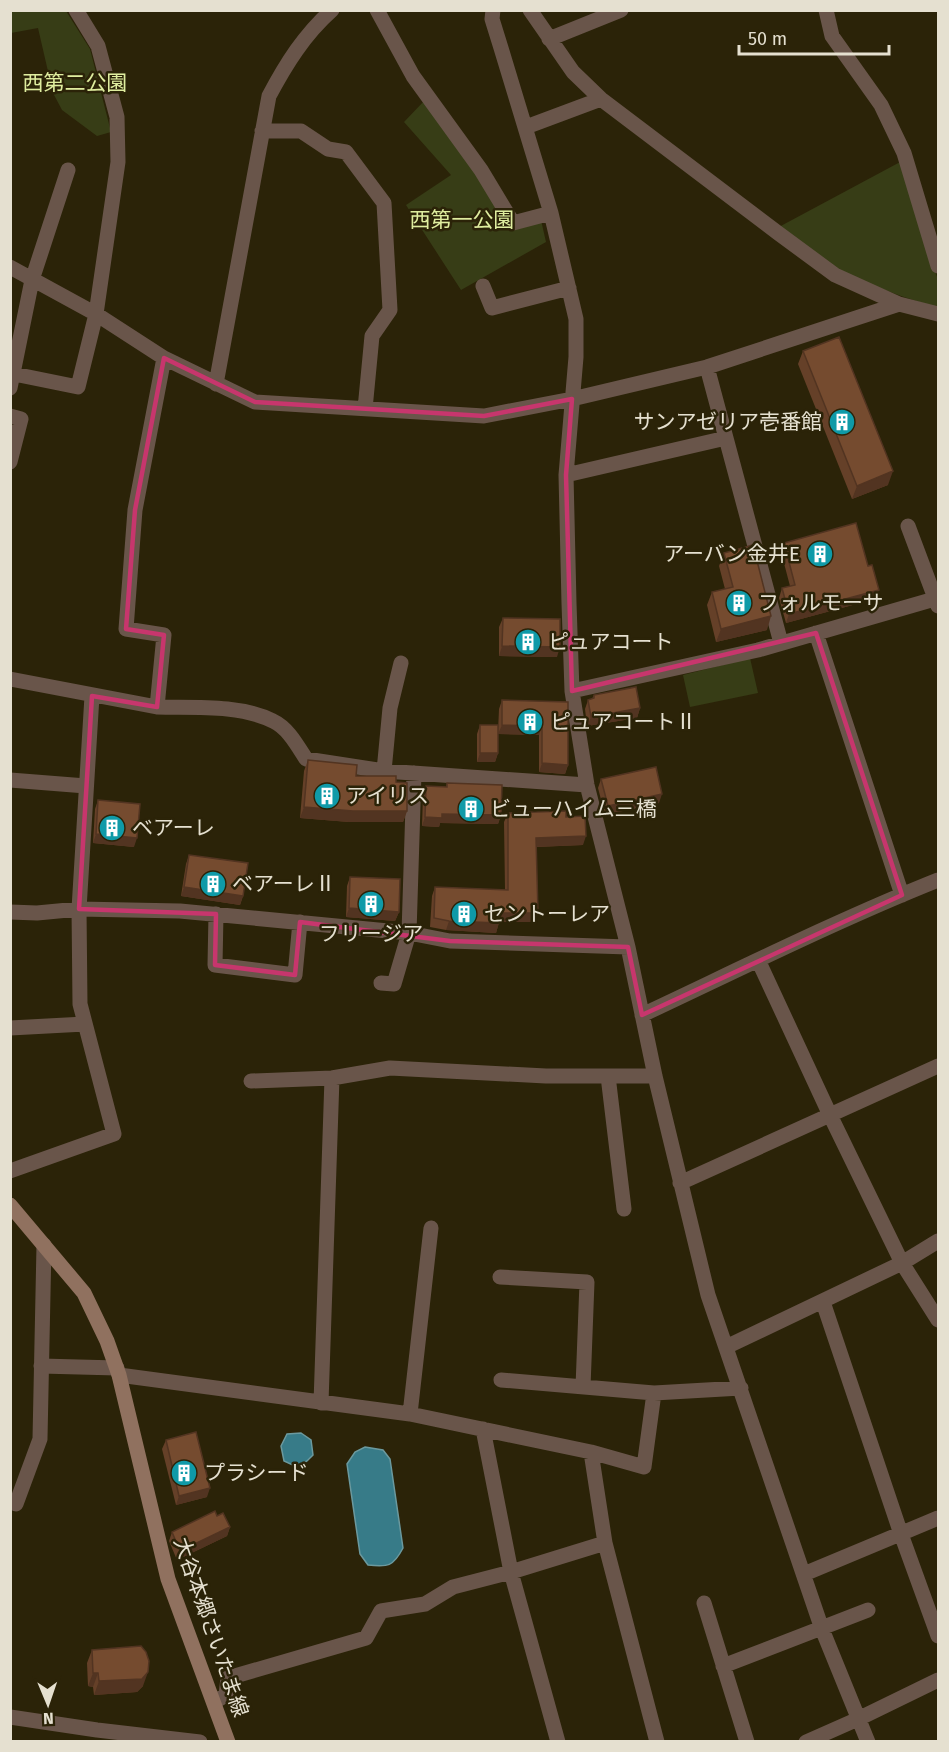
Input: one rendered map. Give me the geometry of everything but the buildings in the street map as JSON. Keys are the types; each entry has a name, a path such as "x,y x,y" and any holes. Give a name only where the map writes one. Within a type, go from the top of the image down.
{"main road":[{"name":"大谷本郷さいたま線","path":"10,1205 84,1293 107,1341 118,1371 168,1579 228,1742"}],"street":[{"path":"68,170 32,280 12,381 78,387 96,314 118,162 117,117 98,46 76,10"},
{"path":"216,384 269,96 289,58 332,10"},
{"path":"377,10 413,76 481,170 513,223 551,213"},
{"path":"493,10 492,19 551,213 576,319 576,357 566,475 572,691 586,785 628,947 655,1076 708,1295 822,1629 868,1742"},
{"path":"530,10 573,72 601,99 835,276 899,304 939,314"},
{"path":"549,39 621,10"},
{"path":"826,10 832,36 881,105 904,153 939,266"},
{"path":"526,127 601,99"},
{"path":"262,131 301,131 328,149 346,152 384,204 390,310 372,336 365,409"},
{"path":"10,267 96,314 164,358 255,402 484,416 572,399 707,367 899,304"},
{"path":"483,286 492,308 569,288"},
{"path":"157,707 164,635 126,629 135,510 164,358"},
{"path":"707,367 781,643"},
{"path":"10,416 21,419 10,462"},
{"path":"566,475 726,438"},
{"path":"572,691 781,643 938,601 908,526"},
{"path":"816,633 902,895"},
{"path":"384,771 390,708 401,663"},
{"path":"10,679 157,707 233,709 273,721 293,738 306,759 384,771 586,785"},
{"path":"10,1171 114,1134 80,1004 79,909 92,696"},
{"path":"381,983 394,984 409,933 414,773"},
{"path":"10,780 86,786"},
{"path":"642,1015 758,960 939,880"},
{"path":"10,912 37,913 79,909 180,911 409,933 450,941 628,947"},
{"path":"216,914 214,965 295,975 300,922"},
{"path":"758,960 902,1263 939,1320"},
{"path":"10,1028 85,1024"},
{"path":"680,1184 939,1066"},
{"path":"251,1081 332,1078 390,1068 546,1076 655,1076"},
{"path":"608,1076 624,1209"},
{"path":"321,1403 332,1078"},
{"path":"410,1414 431,1228"},
{"path":"726,1347 902,1263 939,1240"},
{"path":"16,1504 40,1439 44,1245"},
{"path":"500,1277 587,1282 583,1387"},
{"path":"823,1302 939,1636"},
{"path":"41,1366 118,1371 321,1403 410,1414 591,1452 644,1467 654,1394"},
{"path":"501,1380 654,1394 741,1388"},
{"path":"483,1429 511,1572 558,1742"},
{"path":"591,1452 605,1543 657,1742"},
{"path":"804,1574 939,1518"},
{"path":"214,1702 226,1695 228,1678 366,1638 381,1611 424,1604 453,1587 605,1543"},
{"path":"704,1603 747,1742"},
{"path":"723,1666 868,1610"},
{"path":"806,1742 939,1680"},
{"path":"10,1717 151,1738 200,1742"}],"highlighted area":[{"path":"164,358 255,402 484,416 572,399 566,475 572,691 816,633 902,895 642,1015 628,947 450,941 300,922 295,975 215,965 216,914 79,909 92,696 157,707 164,635 126,629 135,510"}],"green space":[{"name":"西第二公園","path":"10,11 66,11 90,49 111,132 97,136 62,110 53,93 38,28 11,33"},
{"name":"西第一公園","path":"426,99 512,226 541,220 546,242 461,290 406,205 451,175 404,122"},
{"path":"902,161 938,280 938,308 837,272 777,228"},
{"path":"750,658 758,693 690,707 683,675"}],"water":[{"path":"301,1433 311,1440 313,1455 297,1467 284,1461 281,1446 287,1434"},
{"path":"365,1447 383,1450 390,1459 403,1548 393,1562 385,1566 368,1565 360,1554 347,1464 355,1452"}],"place":[{"name":"サンアゼリア壱番館","path":"842,422"},
{"name":"アーバン金井E","path":"820,554"},
{"name":"フォルモーサ","path":"739,603"},
{"name":"ピュアコート","path":"528,642"},
{"name":"ピュアコートⅡ","path":"530,722"},
{"name":"アイリス","path":"327,796"},
{"name":"ビューハイム三橋","path":"471,809"},
{"name":"ベアーレ","path":"112,828"},
{"name":"ベアーレⅡ","path":"213,884"},
{"name":"フリージア","path":"371,904"},
{"name":"セントーレア","path":"464,914"},
{"name":"プラシード","path":"184,1473"}]}
